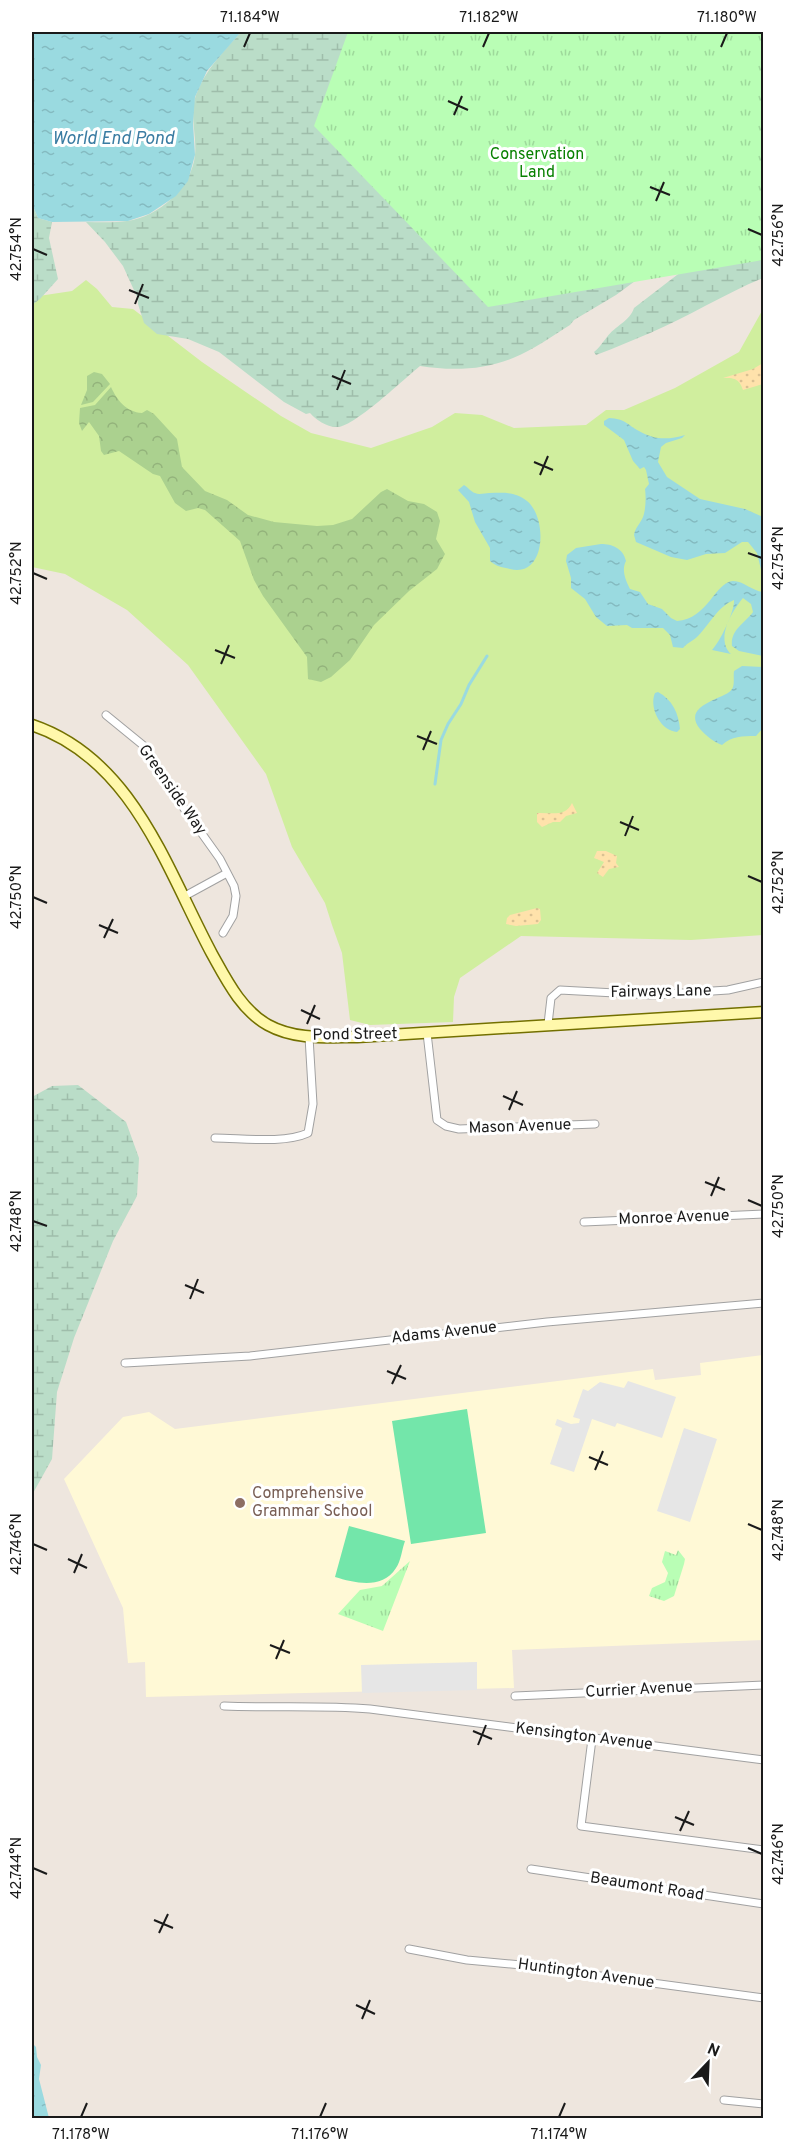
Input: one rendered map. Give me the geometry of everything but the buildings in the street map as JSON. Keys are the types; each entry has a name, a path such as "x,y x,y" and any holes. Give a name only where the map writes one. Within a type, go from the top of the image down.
{"street":[{"name":"Greenside Way","path":"106,715 144,746 220,859 234,886 236,903 230,924 224,933"},
{"name":"Pond Street","path":"32,725 68,741 101,767 121,788 140,814 234,991 250,1010 278,1029 309,1037 357,1037 764,1012"},
{"path":"183,897 227,873"},
{"name":"Fairways Lane","path":"548,1024 551,998 560,990 652,995 728,990 764,982"},
{"name":"Mason Avenue","path":"427,1033 437,1120 446,1126 459,1129 595,1124"},
{"path":"214,1138 283,1138 308,1133 313,1104 309,1037"},
{"name":"Monroe Avenue","path":"584,1222 764,1214"},
{"name":"Adams Avenue","path":"124,1363 250,1356 547,1322 764,1303"},
{"name":"Currier Avenue","path":"515,1696 764,1684"},
{"name":"Kensington Avenue","path":"224,1706 285,1708 328,1706 370,1709 764,1760"},
{"path":"592,1739 581,1826 764,1850"},
{"name":"Beaumont Road","path":"531,1869 764,1904"},
{"name":"Huntington Avenue","path":"409,1949 467,1960 543,1966 556,1970 764,1998"},
{"path":"724,2100 764,2104"}],"shaded area":[{"name":"Comprehensive Grammar School","path":"763,1355 763,1640 512,1650 514,1688 146,1697 145,1662 128,1663 123,1608 64,1479 123,1417 149,1412 175,1429 653,1369 655,1380 701,1375 700,1363"},
{"path":"628,1381 676,1397 662,1438 617,1423 615,1427 592,1419 574,1472 550,1464 562,1428 555,1425 557,1419 571,1424 579,1423 580,1419 573,1417 583,1389 588,1391 600,1382 624,1388"},
{"path":"684,1428 717,1439 690,1522 657,1511"},
{"path":"477,1662 477,1690 362,1693 361,1665"}],"green space":[{"path":"241,32 641,32 646,273 616,295 574,320 570,325 513,358 491,365 468,368 444,369 420,366 356,419 338,427 326,425 310,413 306,414 284,402 219,352 188,339 157,334 144,323 138,299 123,266 86,222 127,221 151,214 181,189 193,167 195,155 193,110 196,95 210,69"},
{"name":"Conservation Land","path":"348,32 763,32 763,260 488,307 314,126"},
{"path":"763,32 763,278 665,326 596,355 594,352 632,313 634,308 716,245"},
{"path":"32,204 38,218 52,222 49,238 58,279 32,305"},
{"path":"86,280 112,307 133,309 202,362 281,416 311,433 371,448 432,427 455,413 482,415 514,428 586,425 606,410 624,410 675,388 739,352 763,309 763,935 691,940 521,936 460,978 454,997 453,1022 370,1025 350,1020 342,953 325,903 292,847 266,774 188,665 127,610 65,574 32,567 32,297 72,291"},
{"path":"94,372 102,374 110,384 93,402 81,405 87,390 87,376"},
{"path":"111,387 119,401 127,408 142,413 147,410 154,414 177,439 182,467 205,491 227,500 248,515 274,522 317,526 333,525 352,519 387,489 408,501 424,504 437,512 440,521 436,539 445,554 437,569 409,591 374,625 350,660 331,677 321,682 308,679 307,657 263,596 254,580 240,541 205,510 198,508 186,511 175,503 160,476 153,474 119,451 104,455 101,451 99,436 89,422 82,431 79,423 80,408 95,405"},
{"path":"78,1085 126,1122 139,1158 137,1196 113,1241 74,1338 57,1392 52,1459 32,1495 32,1097 52,1086"},
{"path":"467,1409 486,1533 411,1544 392,1421"},
{"path":"349,1526 405,1541 398,1565 390,1575 383,1580 368,1583 335,1577"},
{"path":"678,1550 685,1559 674,1596 664,1601 649,1596 652,1588 665,1582 668,1573 662,1562 665,1551 676,1555"},
{"path":"410,1561 383,1631 338,1614 360,1590 382,1586"}],"sand":[{"path":"763,363 763,384 743,390 736,380 723,378 753,369"},
{"path":"572,803 577,813 566,816 560,822 553,822 542,827 537,822 537,813 565,811"},
{"path":"597,851 606,851 617,856 616,863 619,867 609,869 603,877 597,873 604,862 594,858"},
{"path":"540,909 541,920 538,924 516,926 506,924 510,915"}],"water":[{"name":"World End Pond","path":"32,32 241,32 207,71 195,97 193,123 195,155 188,181 176,196 149,214 128,221 52,222 38,218 32,204"},
{"path":"609,418 623,421 656,438 685,435 661,447 658,462 667,477 700,499 745,509 763,517 763,578 757,553 748,542 742,542 725,553 706,554 687,560 671,557 636,542 634,535 644,514 645,489 649,484 646,470 644,467 640,469 633,461 624,440 604,425 604,421"},
{"path":"464,485 477,494 509,493 518,496 534,509 540,532 540,545 531,565 522,569 510,569 497,566 490,561 490,548 475,522 469,502 458,490"},
{"path":"601,544 613,546 625,557 625,575 630,589 640,592 648,604 662,609 677,621 688,619 704,608 727,583 737,581 763,592 763,656 739,651 732,646 733,635 753,612 751,604 743,598 730,617 725,633 726,648 731,654 712,650 726,626 734,600 723,607 698,636 683,648 673,647 670,635 663,628 607,626 596,617 585,599 571,588 571,578 566,561 567,555 576,548"},
{"path":"742,666 763,667 763,728 756,736 738,737 722,745 700,729 695,721 696,714 707,703 732,689 734,671"},
{"path":"658,692 671,703 676,713 680,729 677,732 665,727 657,717 653,698"},
{"path":"32,2043 36,2047 41,2065 39,2079 49,2118 32,2118"}],"waterway":[{"path":"435,784 441,740 469,685 487,656"}],"place":[{"name":"Comprehensive Grammar School","path":"240,1503"}]}
